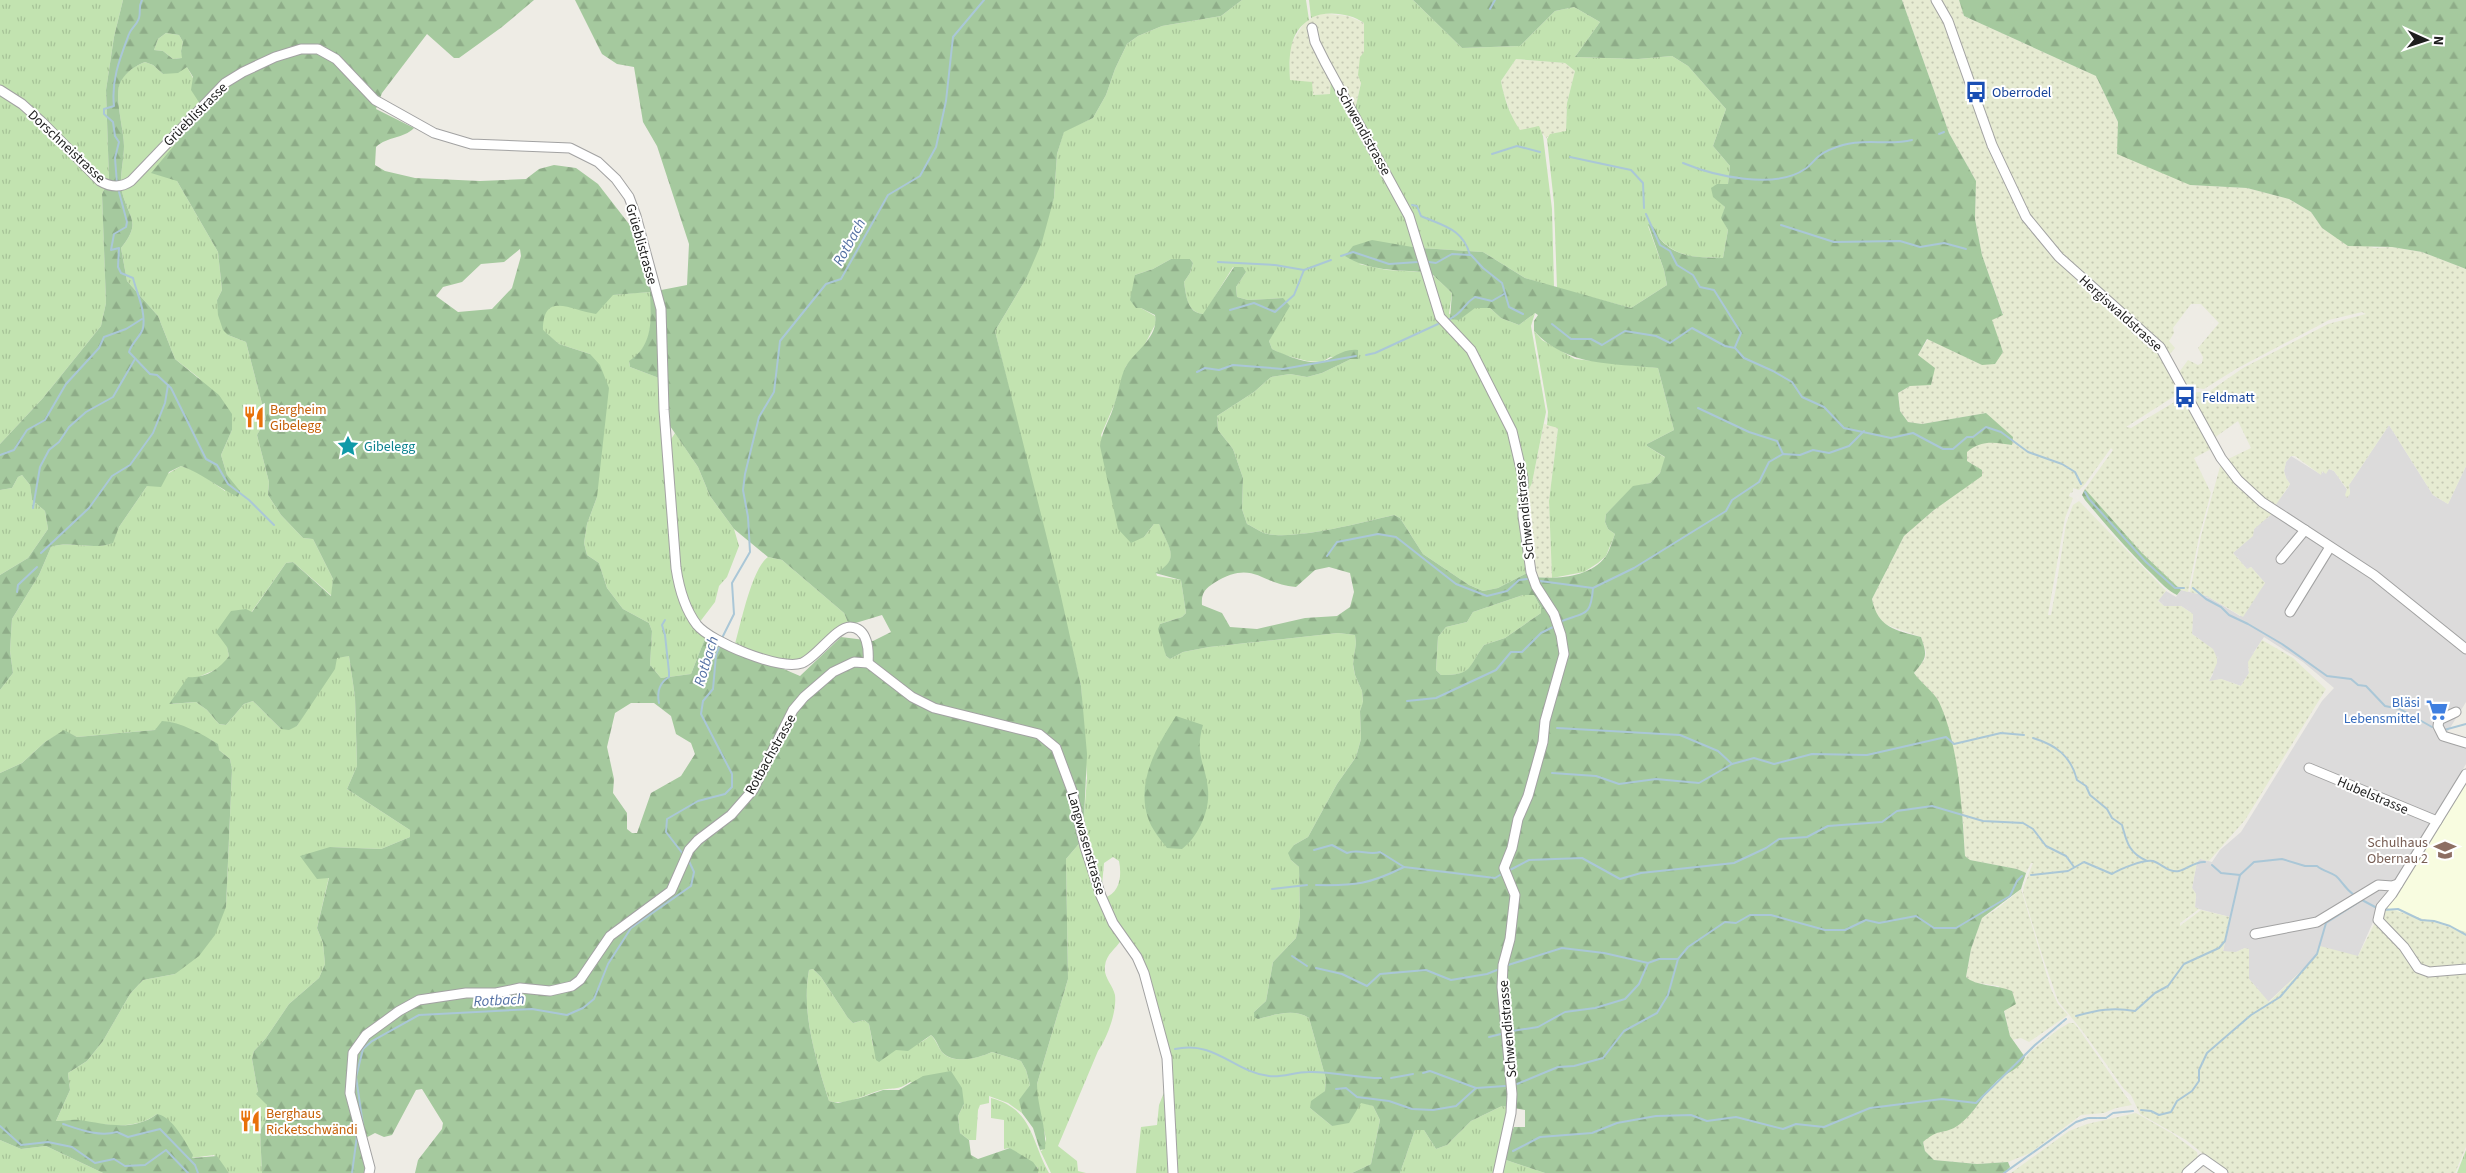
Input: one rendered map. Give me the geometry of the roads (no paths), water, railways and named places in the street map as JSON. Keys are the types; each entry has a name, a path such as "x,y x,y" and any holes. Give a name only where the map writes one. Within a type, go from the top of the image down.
{"street":[{"name":"Hergiswaldstrasse","path":"1936,0 1948,21 1992,146 2026,217 2059,257 2160,347 2221,458 2238,480 2257,499 2374,575 2466,649"},
{"name":"Schwendistrasse","path":"1312,28 1315,42 1325,62 1377,153 1409,216 1440,318 1471,350 1512,431 1523,478 1523,516 1531,572 1536,586 1554,614 1561,635 1564,654 1546,721 1543,742 1528,796 1518,819 1512,848 1504,868 1515,895 1510,939 1503,965 1502,987 1512,1094 1511,1113 1498,1173"},
{"name":"Grüeblistrasse","path":"136,176 225,83 275,57 292,51 312,48 323,50 336,59 375,100 445,138 470,144 563,146 584,153 598,162 616,179 633,206 661,308 664,410 679,589 692,618 698,627 748,654 789,666 811,658 841,630 850,627 860,631 869,644 868,663"},
{"name":"Dorschneistrasse","path":"0,90 36,116 100,180 114,186 124,186 136,176"},
{"path":"2282,559 2305,530"},
{"path":"2290,612 2330,547"},
{"name":"Rotbachstrasse","path":"369,1173 370,1168 350,1093 353,1053 366,1035 399,1010 419,1000 466,993 496,993 520,988 550,990 572,986 580,980 610,936 671,891 689,850 698,840 731,815 753,790 792,710 833,672 854,662 868,663"},
{"name":"Langwasenstrasse","path":"868,663 912,697 934,708 1039,734 1056,748 1072,791 1085,847 1101,896 1113,923 1140,965 1165,1049 1169,1068 1173,1173"},
{"path":"2456,712 2439,720 2439,730 2442,736 2466,743"},
{"name":"Hubelstrasse","path":"2309,768 2437,821"},
{"path":"2466,774 2379,912 2378,920 2404,948 2418,968 2423,971 2437,972 2466,969"},
{"path":"2255,934 2317,922 2378,885 2392,886 2398,884"},
{"path":"2187,1173 2203,1159 2224,1173"}],"waterway":[{"path":"117,184 115,158 119,142 115,136 113,122 104,114 104,109 114,106 113,96 117,69 129,34 139,18 142,0"},
{"name":"Rotbach","path":"722,638 734,614 732,583 750,552 748,517 743,490 745,474 759,417 774,392 780,341 826,284 841,279 888,195 920,176 936,147 946,101 953,37 984,0"},
{"path":"1490,9 1495,0"},
{"path":"1939,134 1944,132"},
{"path":"1683,163 1711,172 1744,179 1778,179 1805,169 1821,154 1843,145 1860,142 1903,142 1912,140"},
{"path":"1492,154 1517,146 1540,152"},
{"path":"1570,157 1631,170 1643,183 1644,208"},
{"path":"118,188 127,222 126,227 114,234 111,250 119,248 118,267 121,273 133,278 141,303 144,322 142,331 129,352 150,374 157,375 171,388 206,459 217,465 228,484 249,500 274,525"},
{"path":"1412,205 1417,206 1421,216 1445,226 1463,239 1470,255"},
{"path":"1646,214 1660,245 1670,251 1677,265 1693,275 1700,287 1714,290 1741,333 1735,347"},
{"path":"1781,225 1834,242 1900,241 1920,247 1944,243 1966,249"},
{"path":"1341,256 1353,252 1389,264 1418,262"},
{"path":"1429,262 1436,263 1452,254 1471,255 1483,268 1502,283 1509,307 1523,314"},
{"path":"1230,310 1254,303 1275,312 1294,295 1304,270 1331,260"},
{"path":"1218,262 1275,265 1304,270"},
{"path":"1448,320 1458,314 1475,297 1492,301 1504,294"},
{"path":"0,455 14,450 27,430 45,420 66,384 99,348 104,337 126,329 142,319"},
{"path":"1366,355 1375,353 1438,324"},
{"path":"1552,324 1571,339 1591,339 1602,345 1625,331 1656,336 1670,343 1692,328 1725,346 1735,348 1744,358 1792,382 1802,397 1824,407 1844,428 1891,438 1913,433 1943,449 1953,449 1967,437 1973,437 1986,427 2001,432 2028,452 2062,464 2075,472 2081,484"},
{"path":"1197,372 1205,368 1219,370 1233,365 1283,369 1356,356"},
{"path":"33,508 40,467 49,450 59,442 69,427 86,412 113,397 135,359"},
{"path":"41,553 89,508 112,476 130,465 153,433 165,403 168,385"},
{"path":"1698,408 1749,432 1777,441 1783,454"},
{"path":"1540,581 1593,588 1634,568 1726,511 1732,500 1759,482 1769,462 1783,454 1800,455 1813,450 1829,453 1849,446 1864,431"},
{"path":"2085,492 2089,499 2146,562 2175,588 2184,588"},
{"path":"1327,556 1337,542 1378,534 1396,537 1456,584 1487,596 1507,591 1519,580 1527,579"},
{"path":"17,592 18,585 37,567"},
{"path":"1562,621 1586,612 1591,604 1593,588"},
{"path":"2193,588 2206,599 2221,607 2229,615 2282,644 2327,676 2351,679 2358,685 2366,686 2385,706 2400,709 2432,727"},
{"path":"659,703 660,688 669,677 665,635 662,625 665,620"},
{"path":"1407,701 1436,698 1496,670 1511,652 1522,652 1541,633 1553,627"},
{"name":"Rotbach","path":"683,854 666,832 667,819 698,801 725,794 732,787 732,774 701,714 703,701 713,689 716,655 720,645"},
{"path":"2444,730 2466,724"},
{"path":"1557,728 1680,735 1718,751 1732,764"},
{"path":"1552,773 1596,776 1619,784 1656,779 1699,783 1732,764 1754,758 1774,764 1812,754 1867,755 1946,737 1954,744 2001,733 2024,735"},
{"path":"2033,738 2049,744 2067,758 2077,780 2086,786 2090,795 2107,809 2112,818 2122,825 2125,837 2132,851 2147,861"},
{"path":"1510,870 1529,860 1582,858 1620,879 1641,873 1734,863 1766,848 1779,839 1807,837 1828,826 1882,822 1897,811 1932,806 1983,821 2023,823 2033,829 2046,846 2066,856 2074,867"},
{"path":"1314,850 1332,845 1347,853 1356,851 1380,852 1404,867 1495,878 1500,875"},
{"name":"Rotbach","path":"363,1125 356,1077 363,1049 372,1041 419,1015 532,1009 567,1015 583,1008 594,999 608,964 631,928 691,886 694,872 688,859"},
{"path":"2240,875 2254,862 2282,859 2305,866 2317,866 2336,876 2354,895"},
{"path":"2031,875 2068,871 2084,862 2112,874 2144,861 2153,861 2169,870 2175,871 2205,862"},
{"path":"2212,865 2221,873 2240,875"},
{"path":"1316,885 1362,883 1404,867"},
{"path":"2076,1016 2105,1010 2135,1011 2155,993 2168,986 2184,964 2219,948 2225,941 2240,875"},
{"path":"1517,1084 1558,1067 1574,1066 1603,1058 1624,1031 1657,1013 1668,995 1678,959 1688,947 1725,922 1736,923 1750,915 1771,915 1825,930 1845,930 1866,920 1879,923 1916,916 1934,928 1956,928 2010,896 2017,881 2022,876"},
{"path":"1272,889 1307,885"},
{"path":"2362,900 2377,908"},
{"path":"2141,1110 2151,1111 2159,1115 2171,1112 2177,1101 2192,1091 2199,1081 2199,1070 2207,1053 2251,1015 2280,997 2317,954 2326,923 2362,900"},
{"path":"2383,910 2398,909 2421,920 2434,921 2450,926 2466,935"},
{"path":"1508,965 1562,948 1604,953 1648,963 1659,959 1678,959"},
{"path":"1292,956 1307,966"},
{"path":"1512,1031 1538,1027 1565,1012 1595,1008 1625,999 1639,984 1648,963"},
{"path":"1316,968 1342,974 1367,986 1380,974 1426,970 1451,980 1487,974 1497,970"},
{"path":"1513,1151 1540,1137 1592,1133 1617,1123 1656,1116 1691,1115 1707,1121 1736,1117 1783,1129 1796,1124 1824,1127 1870,1108 1942,1099 1976,1103 2035,1045 2066,1019"},
{"path":"1489,1037 1501,1034"},
{"path":"1175,1049 1189,1047 1202,1049 1245,1069 1269,1076 1317,1072 1381,1078"},
{"path":"1423,1073 1430,1071 1476,1088 1505,1086"},
{"path":"1391,1078 1413,1074"},
{"path":"1336,1089 1346,1088 1357,1097 1389,1101 1412,1109 1433,1110 1456,1106 1476,1088"},
{"path":"2004,1173 2076,1122 2088,1118 2106,1118 2113,1113 2133,1111"},
{"path":"63,1124 97,1133 117,1132 128,1137 160,1129 195,1165 198,1173"},
{"path":"0,1126 21,1145 48,1142 72,1147 95,1163 114,1159 125,1166 145,1165 166,1150 188,1173"},
{"name":"Rotbach","path":"352,1173 357,1136"}],"place":[{"name":"Oberrodel","path":"1976,92"},
{"name":"Feldmatt","path":"2185,397"},
{"name":"Bergheim Gibelegg","path":"254,417"},
{"name":"Gibelegg","path":"348,446"},
{"name":"Bläsi Lebensmittel","path":"2437,710"},
{"name":"Schulhaus Obernau 2","path":"2445,850"},
{"name":"Berghaus Ricketschwändi","path":"250,1121"}]}
